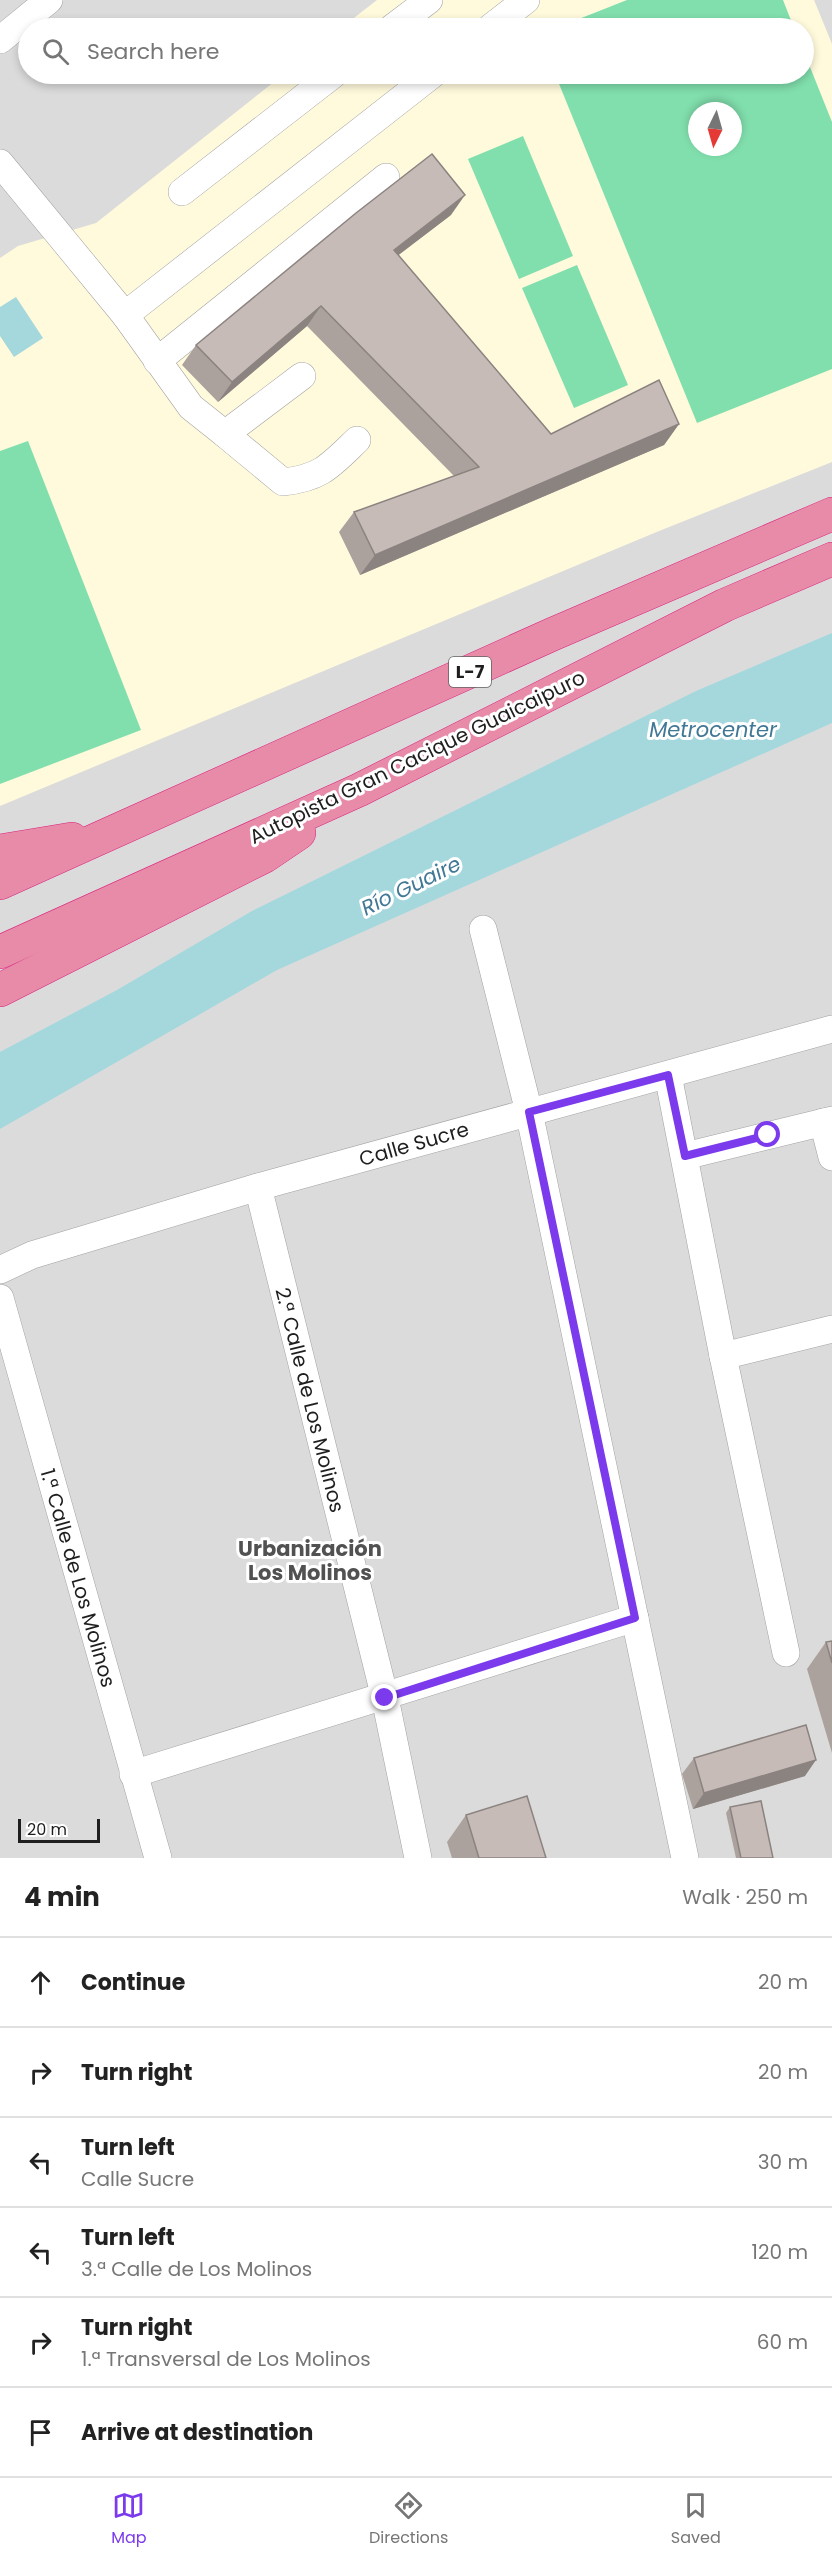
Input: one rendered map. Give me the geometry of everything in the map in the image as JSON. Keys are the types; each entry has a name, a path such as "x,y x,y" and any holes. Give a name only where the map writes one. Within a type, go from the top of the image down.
{"highway":[{"name":"L-7","path":"0,883 553,634 832,514"},
{"name":"Autopista Gran Cacique Guaicaipuro","path":"0,952 359,790 725,605 832,559"},
{"path":"0,990 266,856 359,790"},
{"path":"0,851 109,833"}],"street":[{"path":"26,18 49,0"},
{"path":"405,18 429,0"},
{"path":"503,18 526,0"},
{"path":"0,39 18,25"},
{"path":"182,192 321,84"},
{"path":"125,315 420,84"},
{"path":"0,163 125,315 191,407 283,482 306,479 328,468 357,440"},
{"path":"157,361 386,177"},
{"path":"225,434 302,376"},
{"path":"483,929 529,1112 685,1858"},
{"name":"Calle Sucre","path":"0,1270 32,1255 258,1187 832,1029"},
{"path":"668,1075 723,1356 786,1653"},
{"path":"685,1156 827,1121 832,1157"},
{"name":"2.ª Calle de Los Molinos","path":"258,1187 385,1698 418,1858"},
{"name":"1.ª Calle de Los Molinos","path":"0,1298 158,1858"},
{"path":"723,1356 832,1329"},
{"path":"133,1774 385,1698 635,1618"}],"shaded area":[{"path":"0,0 832,0 832,1858 0,1858"},
{"path":"377,0 814,0 832,44 832,462 659,531 0,806 0,258 18,246 96,223 271,84 814,84 814,18 354,18"}],"green space":[{"path":"627,0 783,0 790,18 581,18"},
{"path":"814,77 832,122 832,369 697,423 559,84 814,84"},
{"path":"523,136 573,256 519,279 468,159"},
{"path":"577,265 628,385 574,408 522,288"},
{"path":"28,441 141,730 0,784 0,451"}],"water":[{"path":"16,297 43,338 14,357 0,336 0,307"},
{"name":"Metrocenter","path":"832,633 832,723 277,970 0,1129 0,1052 117,990 252,911 696,691"}],"building":[{"path":"432,154 465,195 394,250 551,434 659,380 679,424 375,555 354,512 479,467 321,306 232,382 196,345 356,213"},
{"path":"832,1641 832,1663 826,1642"},
{"path":"806,1725 816,1760 704,1793 694,1758"},
{"path":"527,1796 546,1858 479,1858 466,1815"},
{"path":"761,1801 773,1858 741,1858 730,1807"}],"district":[{"name":"Urbanización Los Molinos","path":"310,1561"}],"route":[{"path":"385,1698 635,1618 529,1112 668,1075 685,1156 768,1135"}],"water label":[{"name":"Río Guaire","path":"411,886"}]}
